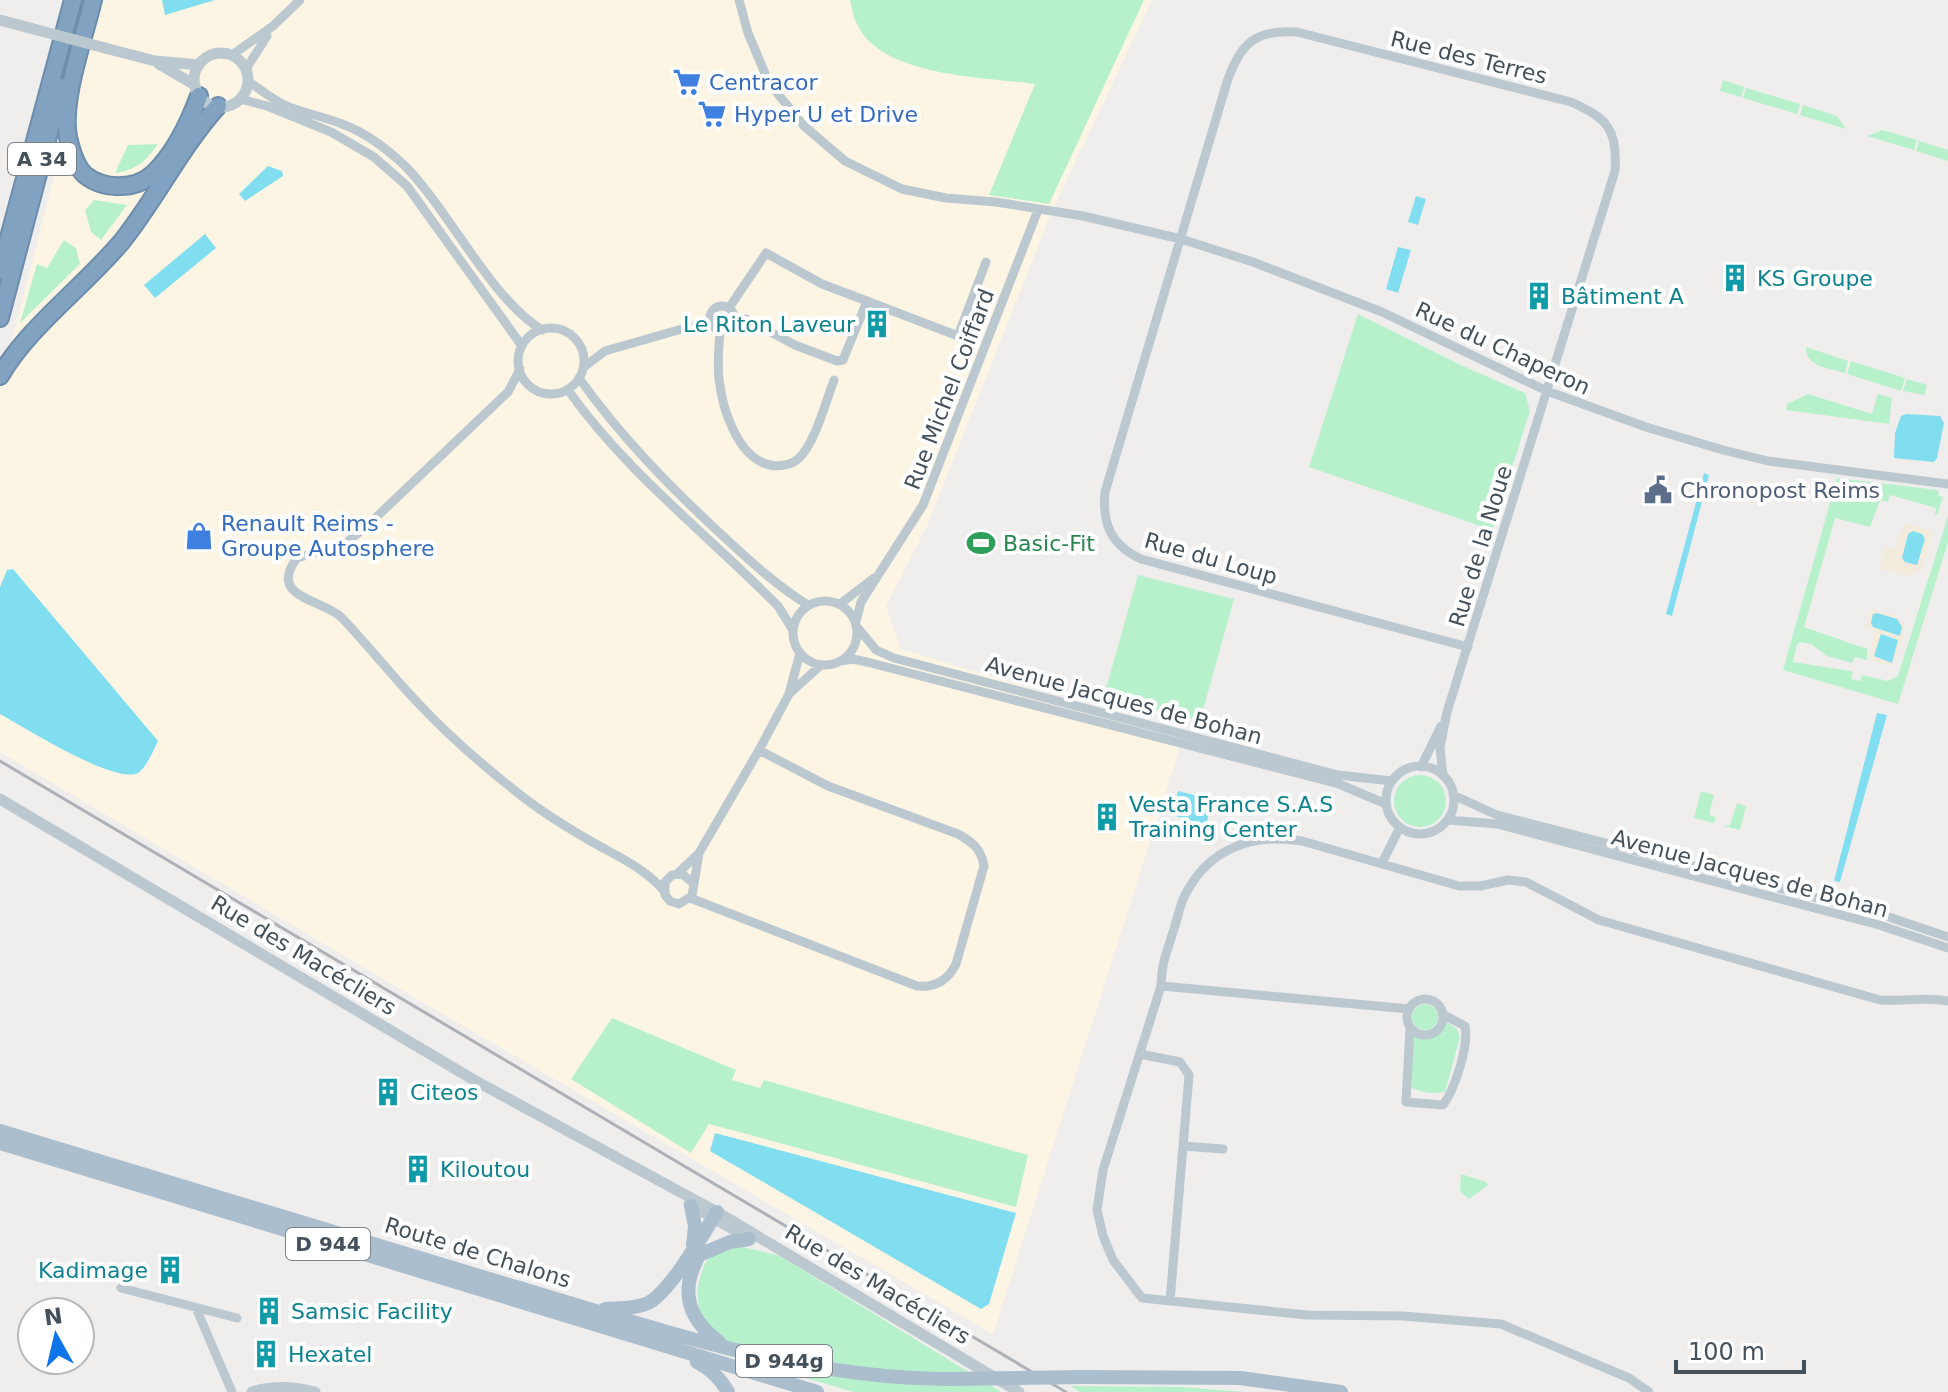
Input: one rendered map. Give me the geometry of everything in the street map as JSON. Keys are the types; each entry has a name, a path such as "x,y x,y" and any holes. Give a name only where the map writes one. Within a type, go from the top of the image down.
{"highway":[{"path":"53,77 53,47 65,0"},
{"name":"A 34","path":"0,271 73,0"},
{"name":"A 34","path":"0,318 85,0"},
{"path":"93,0 67,104 67,134 74,159 84,174 99,184 117,186 136,185 152,174 178,140 197,91"},
{"path":"0,376 20,348 120,243 196,130 218,106"}],"main road":[{"name":"Route de Chalons","path":"0,1131 593,1310 724,1346 845,1373 902,1379 1240,1378 1341,1392"},
{"name":"Route de Chalons","path":"0,1143 817,1392"},
{"path":"691,1206 696,1252 688,1281 692,1310 699,1325 724,1346"},
{"path":"593,1310 636,1307 655,1299 696,1252 718,1217"},
{"path":"696,1252 749,1239"},
{"path":"657,1343 710,1369 728,1392"}],"street":[{"path":"197,91 194,75 206,57 216,53 232,55 273,26 300,0"},
{"name":"Rue du Chaperon","path":"739,0 748,33 769,83 804,126 845,161 902,189 946,198 1052,211 1181,239 1253,262 1382,312 1547,391 1646,427 1747,457 1948,484"},
{"path":"0,20 155,61 199,65"},
{"path":"155,61 197,91 206,102 227,106 240,99 248,86 247,75 273,26"},
{"name":"Rue des Terres","path":"1181,239 1233,64 1242,48 1268,33 1297,32 1571,102 1595,112 1608,124 1615,139 1615,171 1547,391"},
{"path":"232,55 247,75 288,107 344,124 377,143 403,164 497,286 529,322 542,330"},
{"path":"240,99 267,106 331,132 374,157 407,186 522,346"},
{"name":"Rue Michel Coiffard","path":"857,625 861,602 923,505 1038,210"},
{"name":"Rue du Loup","path":"1181,239 1105,492 1106,525 1114,541 1141,559 1468,647"},
{"path":"729,308 766,253 822,284 958,336 986,262"},
{"path":"720,330 729,327 734,320 746,319 795,345 837,361 843,360 867,301"},
{"path":"710,321 714,308 724,306 729,308 734,320"},
{"path":"710,321 720,330"},
{"path":"605,351 580,345 562,329 536,331 519,350 520,369 530,387 554,394 568,390 584,367 605,351 710,321"},
{"path":"720,330 718,371 723,403 746,449 759,461 784,465 801,457 834,380"},
{"path":"580,345 584,367"},
{"path":"520,369 508,392 369,524 345,544 297,558 289,573 291,586 301,599 339,615 436,722 514,791 567,827 643,871 674,903 690,898 699,853"},
{"path":"579,378 610,422 676,493 765,574 808,605"},
{"path":"568,390 586,415 640,474 778,606 793,630 800,653 821,665 841,661 854,647 857,625 847,608 819,601 808,605 795,620 793,630"},
{"name":"Rue de la Noue","path":"1447,712 1547,391"},
{"name":"Rue Michel Coiffard","path":"840,604 880,574"},
{"name":"Avenue Jacques de Bohan","path":"857,625 876,650 894,658 1338,775 1392,781"},
{"path":"664,891 665,882 699,853 759,750 789,694 800,653"},
{"name":"Avenue Jacques de Bohan","path":"841,661 853,659 1339,784 1386,804"},
{"path":"789,694 821,665"},
{"path":"1421,767 1447,712"},
{"path":"1443,776 1433,769 1421,767 1405,770 1392,781 1386,804 1400,827 1416,834 1425,834 1448,820 1453,795 1443,776 1440,747 1447,712"},
{"path":"690,898 917,986 926,987 941,982 956,964 984,866 983,857 975,844 958,834 828,786 759,750"},
{"name":"Avenue Jacques de Bohan","path":"1453,795 1497,815 1883,915 1948,937"},
{"name":"Rue des Macécliers","path":"0,799 474,1080 790,1254 1019,1392"},
{"name":"Avenue Jacques de Bohan","path":"1448,820 1497,824 1864,921 1948,948"},
{"path":"1382,863 1400,827"},
{"path":"1649,1392 1629,1378 1501,1324 1403,1316 1307,1315 1142,1298 1113,1260 1103,1236 1097,1210 1103,1170 1161,986 1162,961 1184,897 1208,865 1227,850 1246,841 1284,838 1470,887 1508,880 1526,882 1599,920 1745,962 1880,1000 1948,1001"},
{"path":"677,874 686,875 692,882"},
{"path":"1161,986 1409,1009"},
{"path":"1410,1028 1420,1034 1432,1033 1441,1025 1439,1006 1429,1000 1417,1001 1409,1009 1406,1102 1443,1105 1450,1096 1468,1038 1465,1026 1442,1014"},
{"path":"1140,1054 1180,1062 1189,1075 1170,1301"},
{"name":"Rue des Macécliers","path":"589,1144 691,1206 718,1217 749,1239 790,1254"},
{"path":"1183,1146 1223,1149"},
{"path":"121,1288 237,1318"},
{"path":"196,1308 232,1392"},
{"path":"252,1392 265,1388 295,1387 315,1392"}],"shaded area":[{"path":"100,0 1152,0 1052,211 927,526 886,606 901,649 1184,735 993,1334 0,752 0,386"}],"green space":[{"path":"850,0 1144,0 1049,204 989,195 1035,84 936,71 888,55 869,42 857,24"},
{"path":"1723,80 1744,87 1741,97 1720,91"},
{"path":"1746,88 1800,104 1797,114 1743,98"},
{"path":"1803,105 1837,116 1846,129 1800,115"},
{"path":"1882,130 1917,140 1914,150 1867,136"},
{"path":"1919,141 1948,150 1948,161 1916,151"},
{"path":"158,144 140,164 115,173 128,145"},
{"path":"94,200 127,205 101,240 91,232 85,210"},
{"path":"64,240 76,248 80,264 20,323 37,264 47,268"},
{"path":"1358,314 1525,393 1530,411 1492,530 1309,467"},
{"path":"1806,347 1848,361 1845,373 1814,363 1809,359"},
{"path":"1851,361 1905,378 1901,391 1847,374"},
{"path":"1907,379 1927,385 1924,395 1903,391"},
{"path":"1808,394 1872,414 1878,394 1892,398 1889,424 1786,410 1787,404"},
{"path":"1837,478 1938,490 1939,496 1943,497 1937,515 1936,508 1890,495 1888,502 1880,500 1870,527 1835,518 1804,627 1867,649 1867,660 1855,657 1852,663 1827,656 1811,644 1800,642 1793,662 1850,671 1853,672 1851,679 1860,681 1862,675 1888,681 1898,676 1948,516 1948,542 1898,704 1783,670"},
{"path":"1138,575 1234,599 1200,721 1104,696"},
{"path":"1420,775 1439,782 1446,801 1439,820 1420,827 1401,820 1394,801 1401,782"},
{"path":"1701,791 1714,795 1709,815 1716,817 1714,823 1694,818"},
{"path":"1737,803 1746,806 1740,830 1724,826 1730,825"},
{"path":"1425,1004 1434,1008 1438,1017 1434,1026 1425,1030 1416,1026 1412,1017 1416,1008"},
{"path":"612,1018 736,1070 732,1080 760,1088 764,1080 1028,1155 1016,1207 709,1124 691,1153 571,1079"},
{"path":"1447,1022 1457,1029 1460,1037 1445,1092 1426,1092 1409,1086 1413,1036 1433,1037 1441,1032"},
{"path":"1461,1174 1488,1185 1469,1199 1460,1191"},
{"path":"739,1246 780,1256 1001,1392 854,1392 718,1353 702,1317 698,1285 708,1258"},
{"path":"1070,1386 1181,1387 1245,1392 1080,1392"}],"sand":[{"path":"1905,523 1933,531 1921,570 1910,576 1880,566 1886,546 1895,549"},
{"path":"1871,609 1894,615 1903,623 1904,636 1893,666 1877,663 1869,657 1875,630 1866,627"}],"water":[{"path":"162,0 215,0 165,15"},
{"path":"268,166 282,171 283,176 245,201 239,194"},
{"path":"1416,196 1426,199 1418,225 1408,222"},
{"path":"205,234 216,248 155,298 144,285"},
{"path":"1398,247 1411,250 1398,293 1386,289"},
{"path":"1901,416 1940,416 1944,423 1934,462 1894,458 1895,433"},
{"path":"1704,473 1709,475 1672,616 1666,614"},
{"path":"1913,531 1922,534 1925,539 1917,565 1902,558 1908,534"},
{"path":"13,569 158,741 138,773 110,771 91,763 0,714 0,587 7,570"},
{"path":"1873,614 1897,619 1902,627 1900,636 1873,627"},
{"path":"1881,634 1898,640 1892,663 1874,656"},
{"path":"1877,713 1887,715 1840,882 1834,881"},
{"path":"1178,791 1213,800 1206,825 1172,815"},
{"path":"715,1133 1016,1213 989,1304 981,1309 710,1151"}],"railway":[{"path":"0,761 1066,1392"}],"place":[{"name":"Centracor","path":"687,82"},
{"name":"Hyper U et Drive","path":"712,114"},
{"name":"KS Groupe","path":"1735,278"},
{"name":"Bâtiment A","path":"1539,296"},
{"name":"Le Riton Laveur","path":"877,324"},
{"name":"Chronopost Reims","path":"1658,490"},
{"name":"Renault Reims - Groupe Autosphere","path":"199,536"},
{"name":"Basic-Fit","path":"981,543"},
{"name":"Vesta France S.A.S Training Center","path":"1107,817"},
{"name":"Citeos","path":"388,1092"},
{"name":"Kiloutou","path":"418,1169"},
{"name":"Kadimage","path":"170,1270"},
{"name":"Samsic Facility","path":"269,1311"},
{"name":"Hexatel","path":"266,1354"}]}
